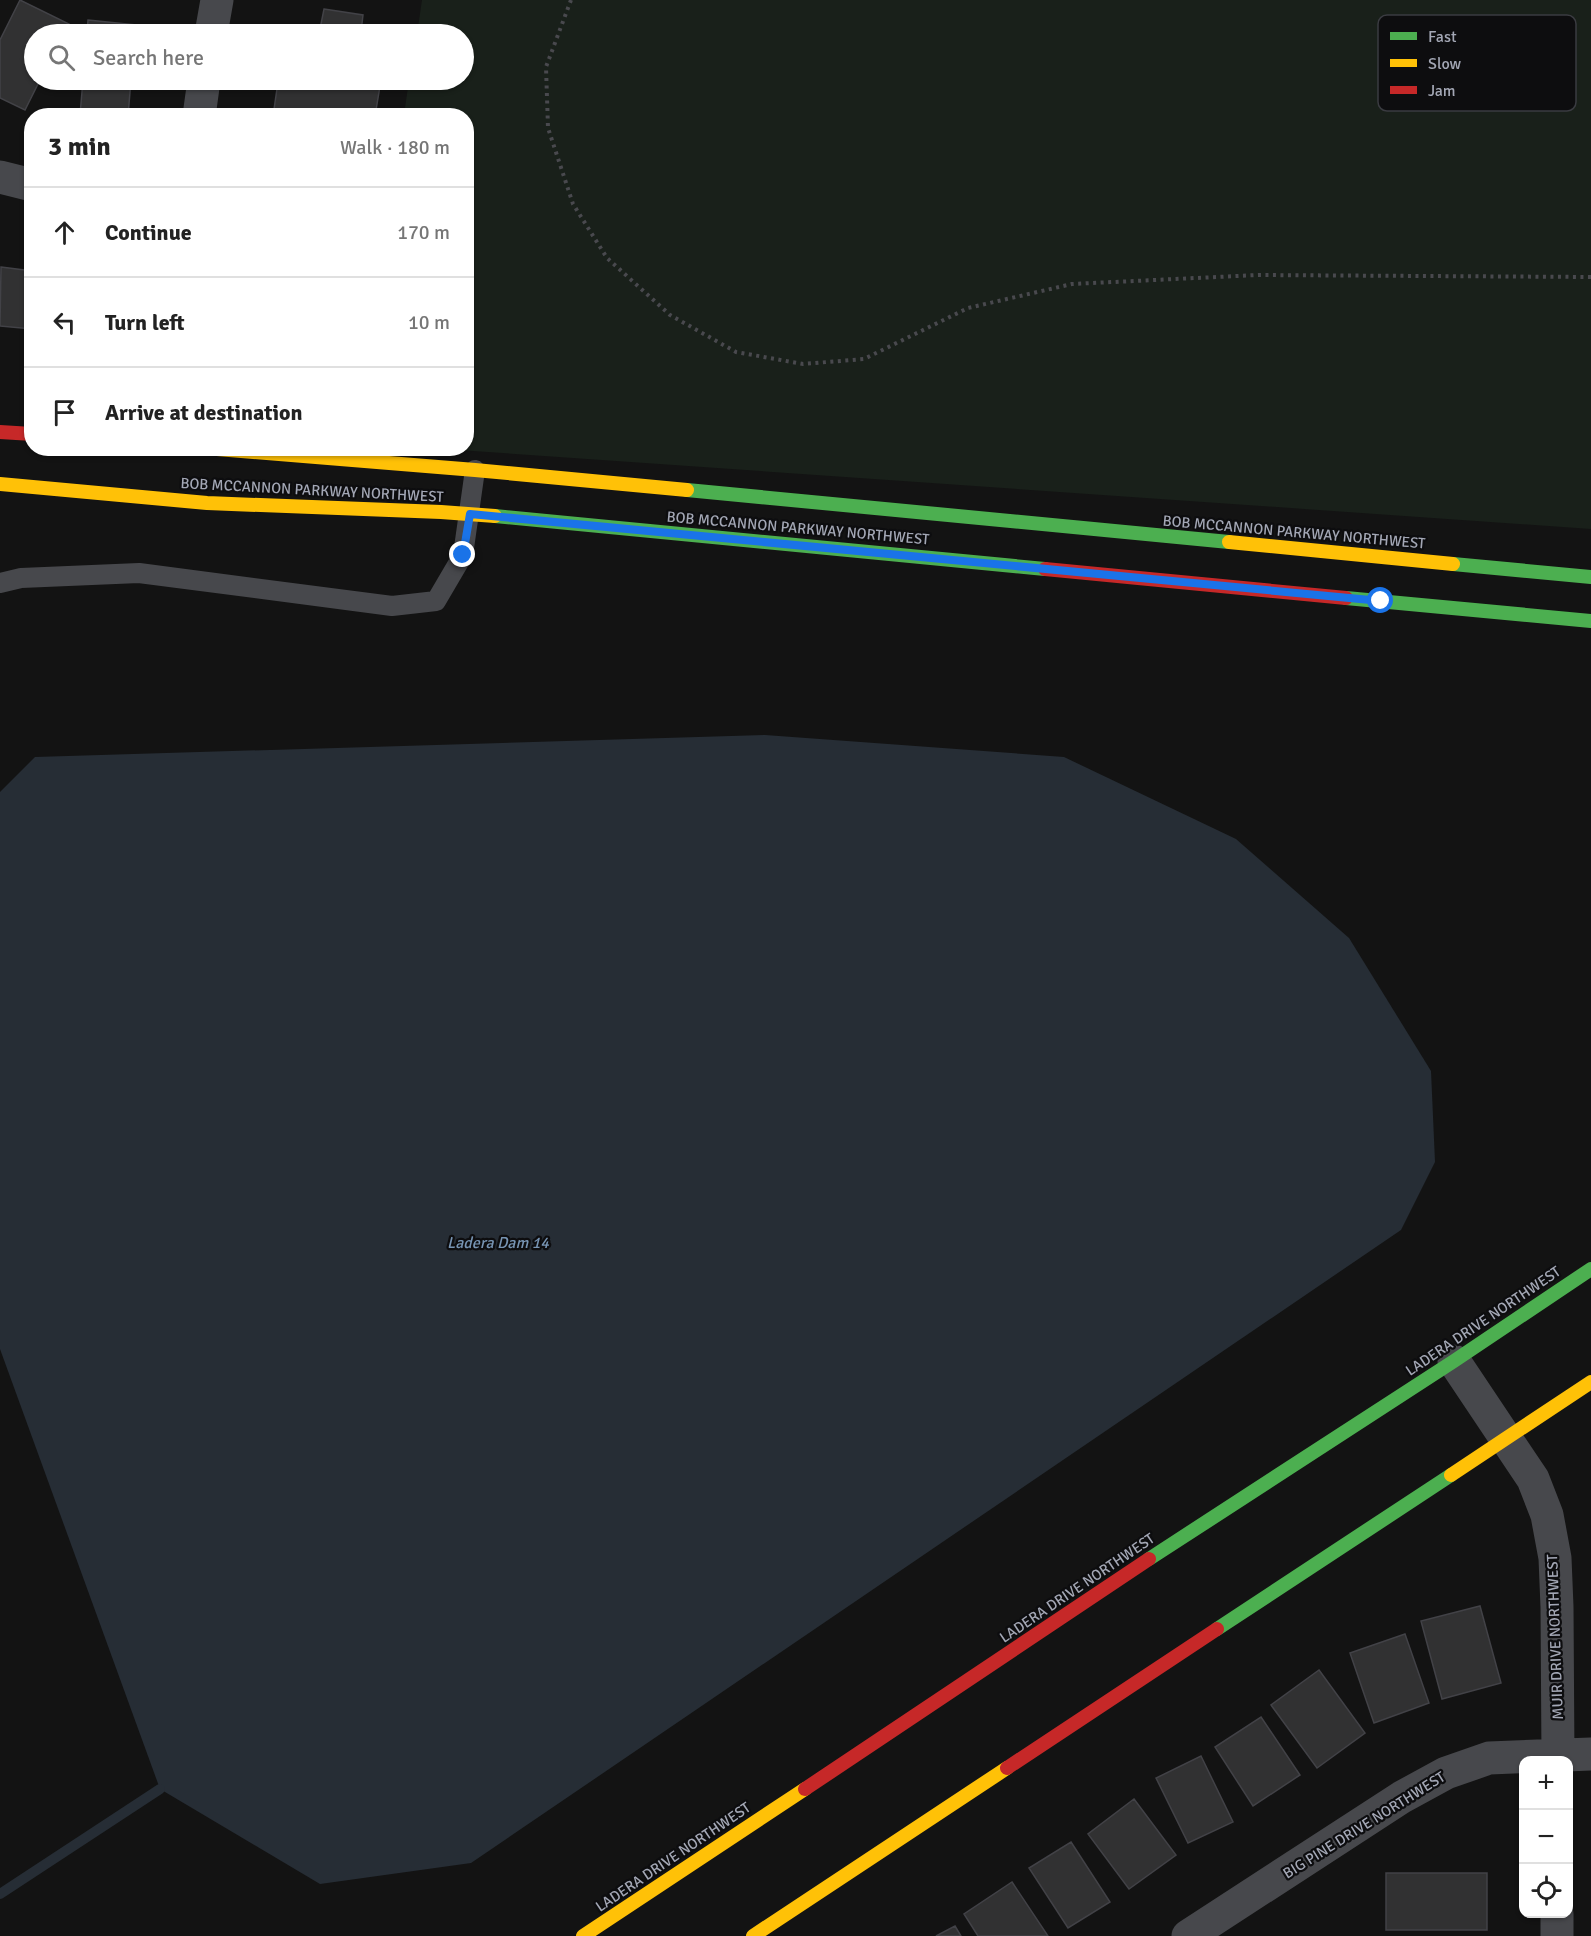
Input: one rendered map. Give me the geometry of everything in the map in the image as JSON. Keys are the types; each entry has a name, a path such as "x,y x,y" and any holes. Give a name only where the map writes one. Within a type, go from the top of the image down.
{"street":[{"path":"213,24 217,0"},
{"path":"199,108 202,90"},
{"path":"0,177 24,183"},
{"path":"0,432 24,434"},
{"name":"BOB MCCANNON PARKWAY NORTHWEST","path":"303,456 475,470 1591,578"},
{"name":"BOB MCCANNON PARKWAY NORTHWEST","path":"0,484 109,496 225,504 470,514 1591,621"},
{"name":"LADERA DRIVE NORTHWEST","path":"583,1936 1160,1552 1591,1269"},
{"name":"MUIR DRIVE NORTHWEST","path":"1454,1361 1533,1479 1547,1515 1555,1558 1558,1756"},
{"path":"753,1936 1591,1382"},
{"name":"BIG PINE DRIVE NORTHWEST","path":"1569,1756 1591,1754"},
{"name":"BIG PINE DRIVE NORTHWEST","path":"1188,1936 1402,1797 1446,1773 1489,1758 1519,1758"},
{"path":"1557,1918 1557,1936"}],"lane":[{"path":"0,583 21,578 139,573 392,606 436,601 463,555 475,470"}],"path":[{"path":"572,0 546,67 548,128 573,204 607,258 670,315 736,352 803,364 864,358 968,308 1072,284 1258,275 1591,277"}],"shaded area":[{"path":"422,0 1591,0 1591,529 474,451 474,108 405,108 408,90 474,90 474,24 418,24"}],"water":[{"name":"Ladera Dam 14","path":"765,735 1064,757 1236,839 1349,938 1431,1071 1435,1162 1401,1230 471,1863 320,1884 160,1789 0,1349 0,792 35,757"}],"building":[{"path":"20,0 69,24 24,24 24,90 35,90 24,110 0,98 0,40"},
{"path":"324,9 363,15 362,24 321,24"},
{"path":"88,20 126,24 88,24"},
{"path":"82,90 130,90 129,108 81,108"},
{"path":"277,90 379,90 376,108 274,108"},
{"path":"1,267 24,270 24,328 0,326"},
{"path":"1480,1606 1501,1683 1442,1699 1421,1621"},
{"path":"1405,1634 1429,1703 1374,1723 1350,1653"},
{"path":"1319,1670 1365,1733 1317,1768 1271,1705"},
{"path":"1261,1717 1300,1775 1253,1806 1215,1747"},
{"path":"1201,1756 1233,1822 1188,1843 1156,1778"},
{"path":"1134,1799 1176,1855 1129,1889 1088,1834"},
{"path":"1071,1842 1110,1902 1068,1928 1029,1868"},
{"path":"1386,1873 1487,1873 1487,1930 1386,1930"},
{"path":"1012,1882 1048,1936 978,1936 964,1914"},
{"path":"955,1926 961,1936 936,1936"}],"waterway":[{"path":"0,1894 160,1789"}],"traffic: fast":[{"path":"687,490 1229,542"},
{"path":"495,516 1045,569"},
{"path":"1453,564 1591,577"},
{"path":"1346,598 1591,621"},
{"path":"1149,1559 1591,1269"},
{"path":"1217,1629 1451,1475"}],"traffic: slow":[{"path":"303,456 687,490"},
{"path":"0,484 207,503 495,516"},
{"path":"1229,542 1453,564"},
{"path":"1451,1475 1591,1382"},
{"path":"753,1936 1007,1768"},
{"path":"583,1936 805,1789"}],"traffic: jam":[{"path":"0,432 24,434"},
{"path":"1045,569 1346,598"},
{"path":"805,1789 1149,1559"},
{"path":"1007,1768 1217,1629"}],"route":[{"path":"463,555 470,514 1381,601"}]}
